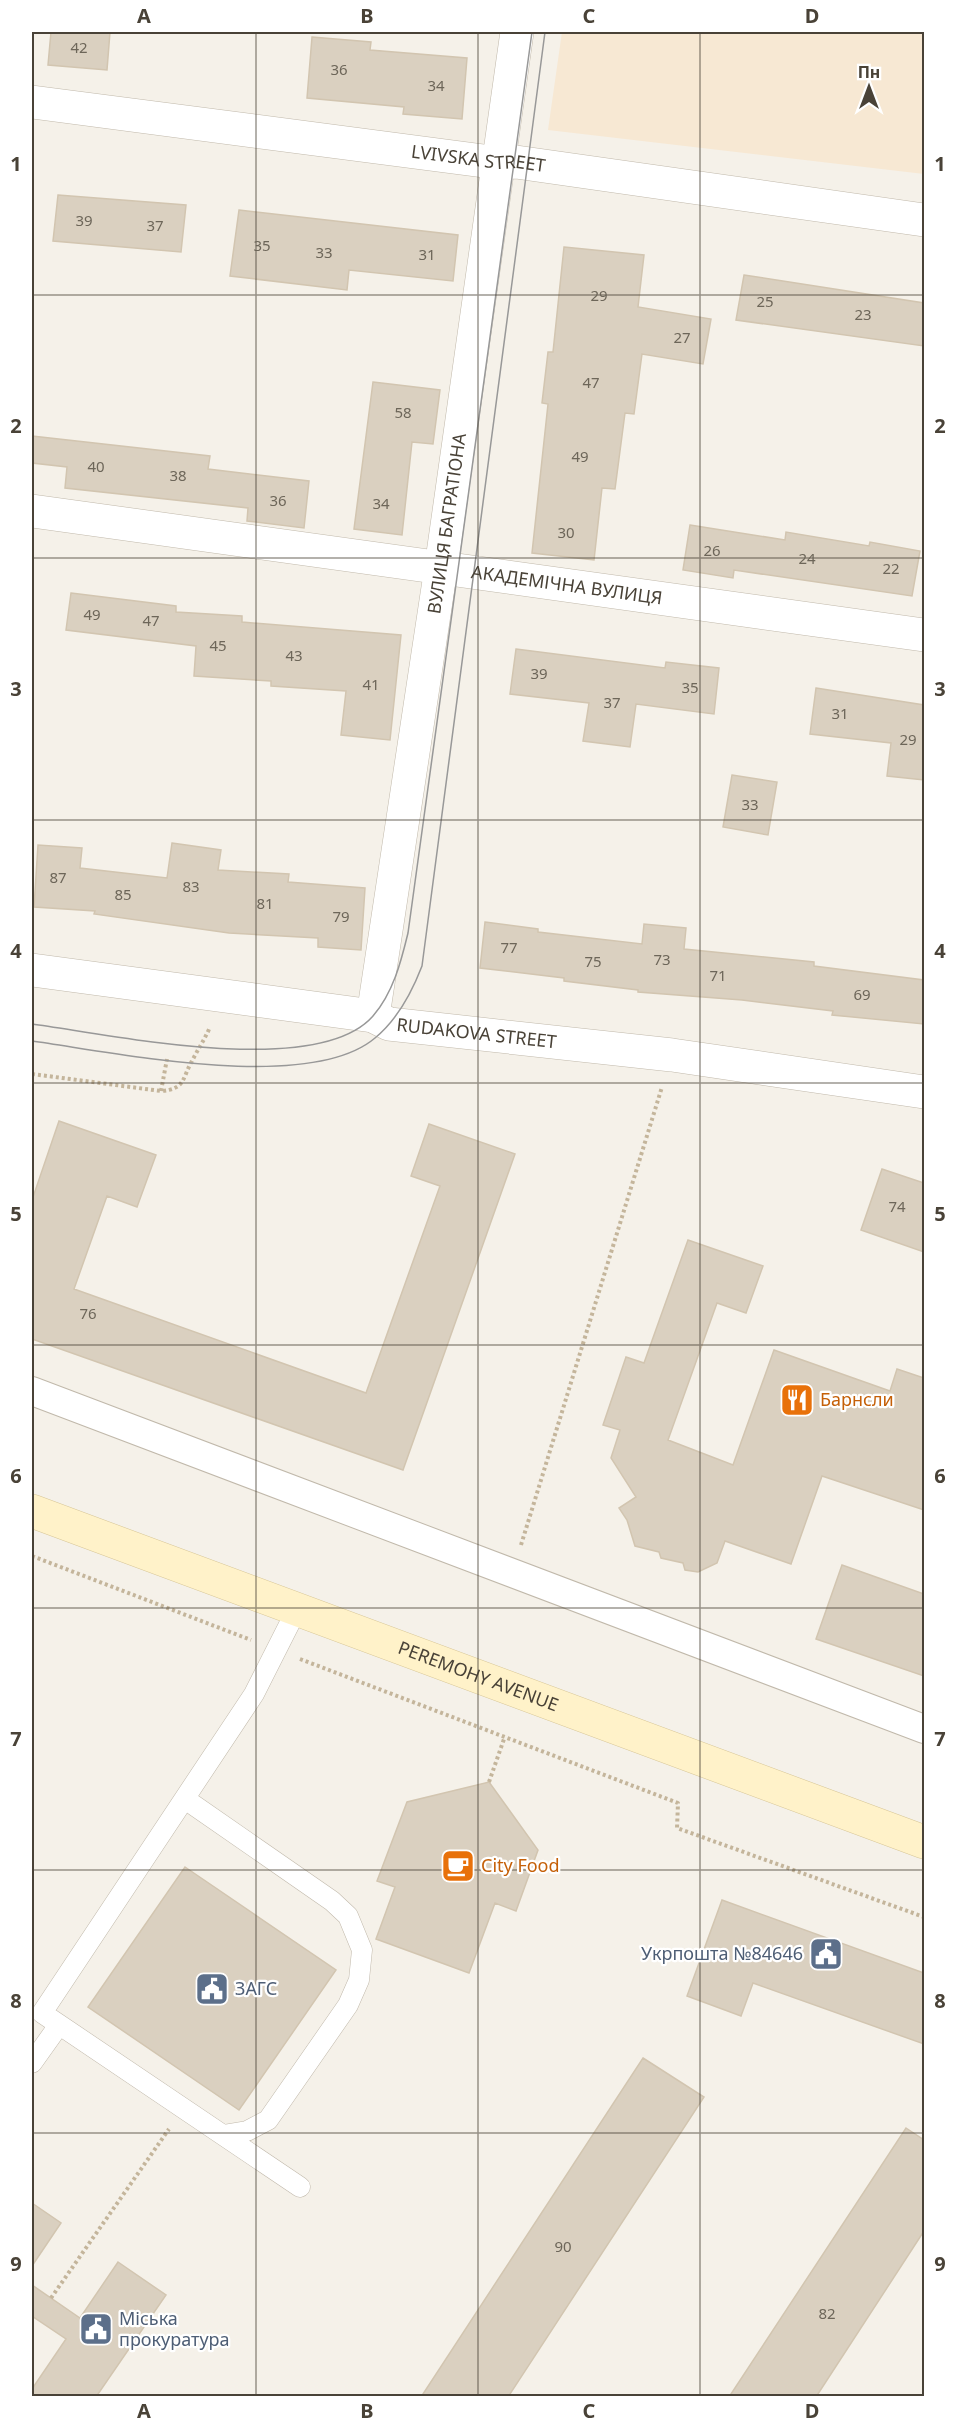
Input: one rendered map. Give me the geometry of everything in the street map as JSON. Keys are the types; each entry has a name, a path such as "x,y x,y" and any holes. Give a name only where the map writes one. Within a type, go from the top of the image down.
{"main road":[{"name":"PEREMOHY AVENUE","path":"32,1511 924,1842"}],"street":[{"name":"ВУЛИЦЯ БАГРАТІОНА","path":"373,1016 441,568 517,32"},
{"name":"LVIVSKA STREET","path":"32,102 499,163 516,162 924,220"},
{"name":"АКАДЕМІЧНА ВУЛИЦЯ","path":"32,511 924,635"},
{"name":"RUDAKOVA STREET","path":"32,970 226,994 373,1016 389,1024 672,1055 924,1092"},
{"path":"32,1391 924,1729"}],"lane":[{"path":"297,1609 254,1694 42,2013 300,2187"},
{"path":"185,1799 332,1901 348,1916 362,1950 359,1980 348,2005 268,2120 247,2131 223,2135"},
{"path":"32,2063 59,2025"}],"path":[{"path":"32,1074 161,1091 174,1090 186,1079 190,1063 201,1047 226,994"},
{"path":"512,1572 672,1055"},
{"path":"161,1091 167,1059"},
{"path":"32,1556 504,1739 678,1803 677,1828 924,1917"},
{"path":"489,1782 504,1739"},
{"path":"51,2298 183,2109"}],"shaded area":[{"path":"562,32 924,32 924,174 548,130"}],"building":[{"path":"51,32 110,32 107,70 48,65"},
{"path":"312,37 371,42 370,50 467,58 462,119 403,114 404,107 307,98"},
{"path":"58,195 186,205 181,252 53,241"},
{"path":"239,210 458,235 453,281 349,270 347,290 230,276"},
{"path":"564,247 644,255 638,307 711,319 703,364 642,354 634,414 625,413 615,489 602,488 594,560 532,553 548,404 542,403 548,352 553,352"},
{"path":"744,275 924,303 924,346 736,320"},
{"path":"373,382 440,390 433,444 412,442 402,535 354,529"},
{"path":"32,436 210,456 208,469 309,481 304,528 247,521 248,508 65,488 67,467 32,463"},
{"path":"690,525 785,540 786,532 869,546 870,542 920,551 912,596 734,570 733,578 683,570"},
{"path":"71,593 176,606 176,612 242,616 242,622 401,635 390,740 341,735 346,691 271,686 271,681 194,676 196,646 66,630"},
{"path":"516,649 665,668 666,662 719,668 714,714 636,704 630,747 583,741 589,703 510,694"},
{"path":"816,688 924,705 924,780 887,776 891,743 810,734"},
{"path":"732,775 777,782 768,835 723,827"},
{"path":"172,843 221,850 218,870 289,874 288,882 365,888 361,950 318,947 318,938 229,933 94,914 95,911 34,907 38,845 82,848 80,868 167,878"},
{"path":"485,922 538,929 538,932 642,944 644,924 686,928 684,949 814,962 814,966 924,980 924,1024 832,1015 833,1011 742,1000 638,992 638,990 564,981 564,978 480,968"},
{"path":"59,1121 156,1155 137,1207 107,1196 74,1289 366,1393 440,1186 411,1176 429,1124 515,1154 403,1470 32,1339 32,1200"},
{"path":"882,1169 924,1183 924,1252 861,1230"},
{"name":"Барнсли","path":"688,1240 763,1266 746,1313 717,1303 668,1440 733,1465 774,1350 890,1391 897,1369 924,1378 924,1510 822,1476 791,1564 725,1541 717,1563 698,1572 685,1570 683,1563 661,1558 659,1552 635,1546 627,1520 619,1508 636,1497 611,1458 620,1430 603,1425 626,1357 644,1363"},
{"path":"842,1565 924,1594 924,1676 816,1639"},
{"name":"City Food","path":"489,1782 538,1850 516,1911 495,1903 469,1973 376,1939 395,1887 377,1881 407,1802"},
{"name":"ЗАГС","path":"185,1867 336,1970 239,2110 88,2007"},
{"path":"722,1900 924,1973 924,2044 753,1983 741,2016 687,1996"},
{"path":"643,2058 704,2097 508,2397 421,2397"},
{"path":"906,2128 924,2140 924,2231 816,2397 729,2397"},
{"path":"32,2203 61,2223 32,2266"},
{"name":"Міська прокуратура","path":"118,2262 166,2295 96,2397 32,2397 32,2389 66,2339 32,2316 32,2285 80,2318"}],"tram line":[{"path":"32,1024 159,1043 210,1048 261,1049 307,1046 345,1035 373,1016 386,997 399,966 408,933 532,32"},
{"path":"32,1041 209,1065 305,1064 345,1055 375,1038 397,1014 414,986 422,966 545,32"}],"place":[{"name":"Барнсли","path":"797,1400"},
{"name":"City Food","path":"458,1866"},
{"name":"Укрпошта №84646","path":"826,1954"},
{"name":"ЗАГС","path":"212,1989"},
{"name":"Міська прокуратура","path":"96,2329"}]}
